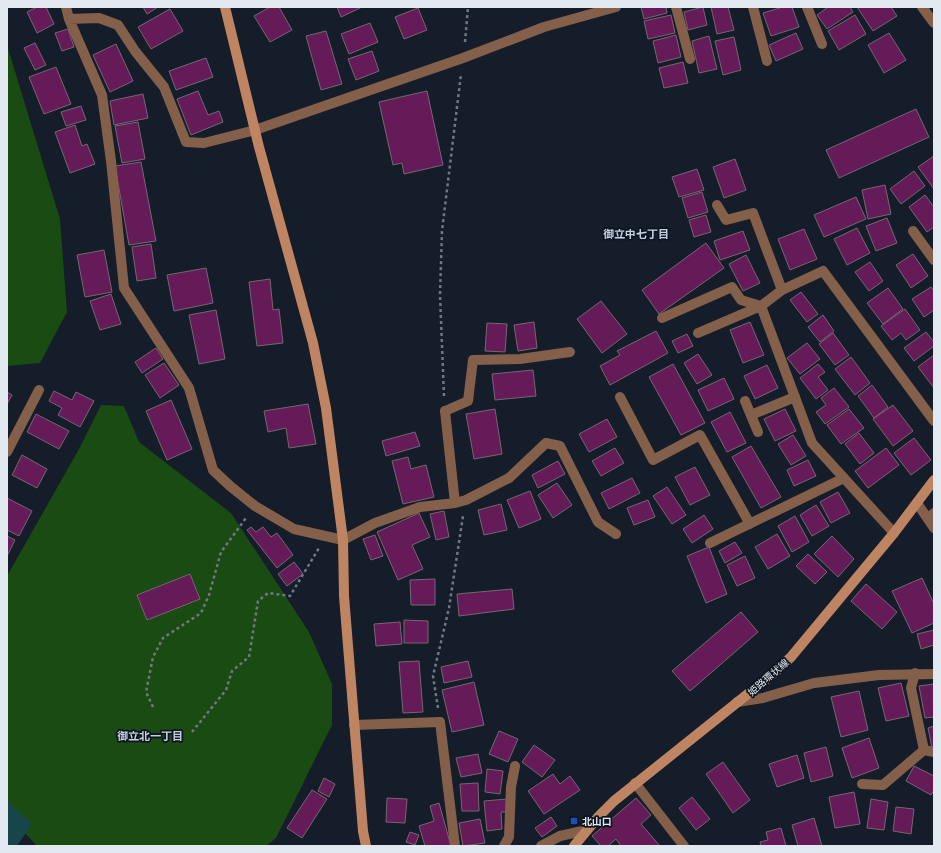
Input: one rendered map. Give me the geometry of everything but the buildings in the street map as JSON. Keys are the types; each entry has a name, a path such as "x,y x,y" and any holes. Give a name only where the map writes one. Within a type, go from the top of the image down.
{"street":[{"path":"66,7 69,19 102,95 111,161 124,288 189,388 212,470 255,506 294,529 343,540 375,523 420,507 455,503 466,500 509,478 546,443 560,446 598,522 616,534"},
{"path":"225,7 255,130 320,374 343,540 344,596 363,831 366,846"},
{"path":"69,19 98,18 118,25 135,51 164,87 186,142 204,144 255,130 463,58 544,27 616,7"},
{"path":"676,7 690,59"},
{"path":"752,7 767,60"},
{"path":"807,7 822,44"},
{"path":"922,7 934,23"},
{"path":"716,205 726,220 753,214 782,290"},
{"path":"913,231 930,246 934,260"},
{"path":"698,333 761,306 782,290 823,271 934,421"},
{"path":"662,318 732,287 742,300 761,306"},
{"path":"761,306 812,443 894,532"},
{"path":"455,503 445,411 468,401 473,360 520,359 570,352"},
{"path":"7,452 39,390"},
{"path":"620,397 653,460 700,435 750,524"},
{"path":"751,415 795,397"},
{"path":"745,401 758,432"},
{"path":"710,543 844,478"},
{"name":"姫路環状線","path":"574,846 599,816 635,783 774,673 791,657 894,532 934,480"},
{"path":"917,502 931,515 934,528"},
{"path":"862,784 883,785 929,751 911,688 915,673"},
{"path":"737,702 763,698 814,683 880,675 915,673 934,674"},
{"path":"354,725 440,722 455,846"},
{"path":"504,846 509,837 511,787 514,766"},
{"path":"635,783 684,846"},
{"path":"542,846 560,836 587,830"}],"path":[{"path":"445,411 440,295 442,231 468,7"},
{"path":"440,722 433,676 448,608 466,500"},
{"path":"153,706 146,692 153,657 163,638 201,613 209,595 221,552 255,506"},
{"path":"192,732 226,690 232,671 249,657 258,601 268,593 290,596 326,537"}],"green space":[{"path":"7,45 60,219 67,312 40,363 7,366"},
{"path":"101,405 124,406 139,442 231,513 309,632 332,684 332,725 276,838 266,846 37,846 7,814 7,576 79,449"}],"shaded area":[{"path":"7,799 14,808 32,824 17,846 7,846"}],"place":[{"name":"北山口","path":"574,821"}],"district":[{"name":"御立中七丁目","path":"636,234"},
{"name":"御立北一丁目","path":"150,736"}]}
